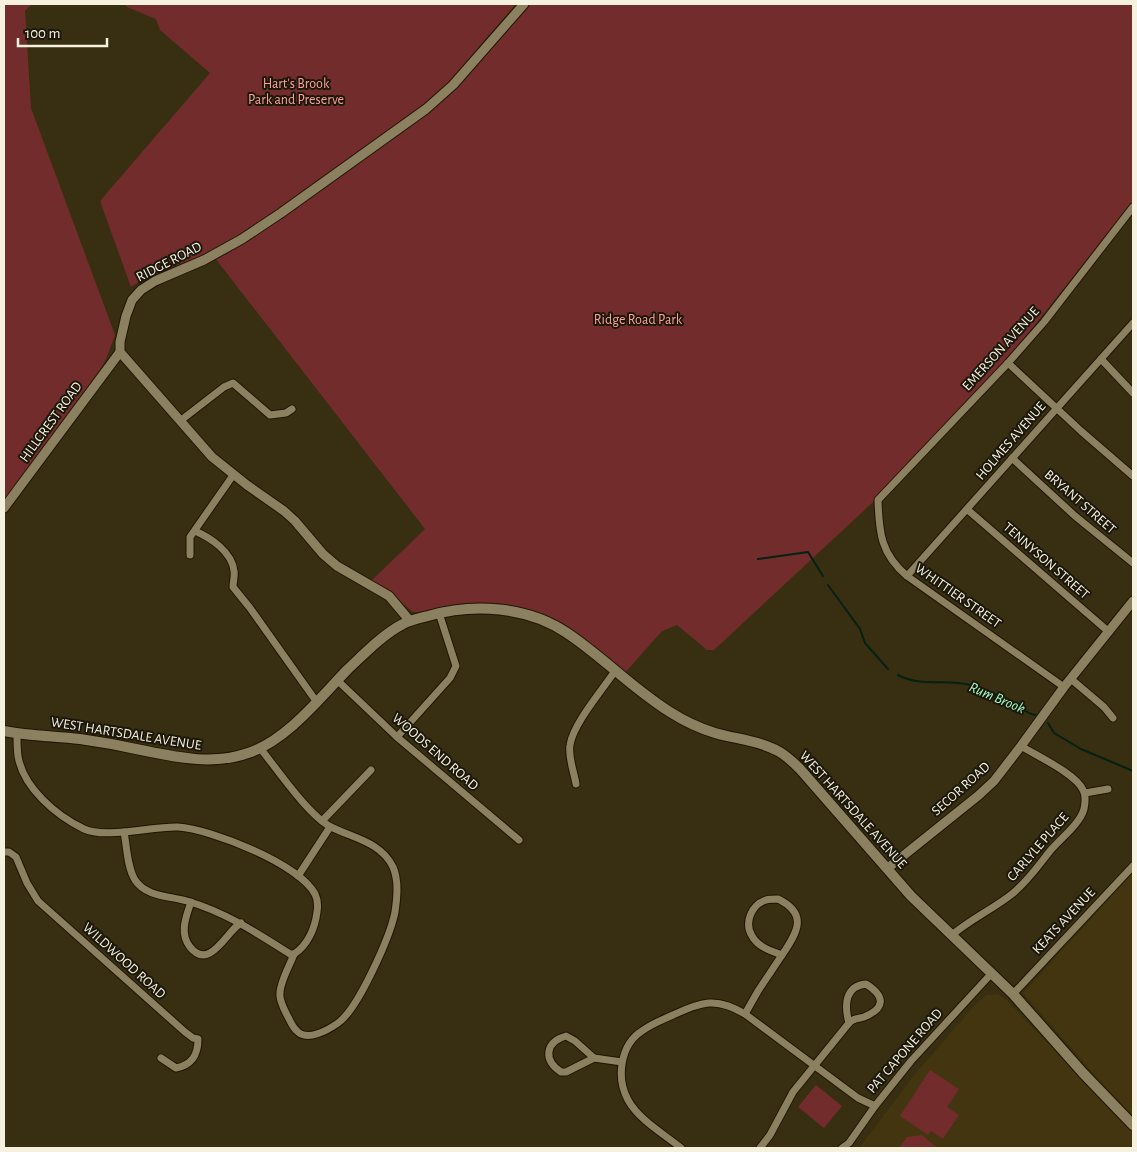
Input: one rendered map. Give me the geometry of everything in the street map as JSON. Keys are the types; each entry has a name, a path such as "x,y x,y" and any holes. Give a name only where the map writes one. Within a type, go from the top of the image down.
{"main road":[{"name":"WEST HARTSDALE AVENUE","path":"4,731 17,734 80,739 173,757 203,760 223,759 249,753 284,733 360,657 400,625 451,609 485,608 530,615 567,633 660,705 690,724 715,733 759,743 783,754 800,769 911,896 1013,994 1083,1073 1133,1125"}],"street":[{"name":"RIDGE ROAD","path":"120,352 120,342 126,316 132,300 140,290 155,281 204,260 242,239 419,114 453,85 524,4"},
{"name":"EMERSON AVENUE","path":"878,500 1008,363 1044,322 1133,207"},
{"name":"HOLMES AVENUE","path":"907,576 968,510 1133,323"},
{"path":"120,352 212,457 296,521 322,554 337,566 389,596 410,621"},
{"name":"HILLCREST ROAD","path":"4,508 120,352"},
{"path":"1101,359 1133,393"},
{"path":"1008,363 1133,476"},
{"path":"180,422 224,387 233,383 270,415 286,413 292,409"},
{"name":"BRYANT STREET","path":"1012,458 1075,516 1133,563"},
{"path":"190,555 190,538 234,474"},
{"name":"WHITTIER STREET","path":"878,500 878,518 884,549 896,566 907,576 1064,687"},
{"name":"TENNYSON STREET","path":"968,510 1108,632"},
{"path":"195,531 208,537 225,552 234,569 233,587 316,701"},
{"name":"SECOR ROAD","path":"888,868 979,795 994,780 1064,687 1133,601"},
{"path":"397,737 450,678 456,666 438,613"},
{"path":"576,784 570,743 585,713 615,671"},
{"path":"1071,679 1104,706 1113,718"},
{"name":"WOODS END ROAD","path":"337,680 397,737 519,840"},
{"path":"17,734 18,757 30,784 55,812 86,830 95,832 124,832 146,828 177,827 197,831 216,836 264,856 298,876 315,894 318,907 310,936 300,950 294,954 280,994 283,1007 297,1031 304,1036 312,1035 338,1023 352,1009 369,978 390,929 394,914 397,892 395,877 388,858 369,843 330,827 322,821 304,803 260,748"},
{"path":"1021,746 1076,780 1085,793 1108,789"},
{"path":"322,821 371,770"},
{"name":"CARLYLE PLACE","path":"952,935 997,906 1028,880 1080,817 1084,809 1085,793"},
{"path":"298,876 330,827"},
{"path":"124,832 131,872 135,881 145,891 190,902 220,913 241,923 290,954 294,954"},
{"name":"WILDWOOD ROAD","path":"4,852 9,852 16,857 27,883 38,901 185,1032 198,1039 198,1046 194,1057 186,1066 176,1068 161,1058"},
{"name":"KEATS AVENUE","path":"1013,994 1133,866"},
{"path":"745,1014 758,991 782,955 797,931 799,924 798,917 787,903 778,899 766,900 754,908 748,919 748,926 752,936 759,944 782,955"},
{"path":"190,902 184,935 190,947 200,954 209,953 222,945 232,929 241,923"},
{"name":"PAT CAPONE ROAD","path":"842,1148 849,1143 875,1106 911,1061 991,974"},
{"path":"760,1148 770,1135 793,1092 849,1023 877,1009 881,1002 878,993 866,984 857,985 850,990 847,1002 849,1023"},
{"path":"681,1148 638,1113 627,1099 622,1081 622,1062 634,1038 641,1031 690,1008 709,1003 732,1007 745,1014 858,1098 875,1106"},
{"path":"594,1058 566,1072 561,1072 548,1055 553,1042 566,1036 575,1041 594,1058 622,1062"}],"shaded area":[{"path":"1133,873 1133,1116 1023,993"},
{"path":"997,994 1006,999 1133,1133 1133,1148 859,1148 915,1074 974,1006 986,995"}],"green space":[{"path":"4,4 32,4 25,11 31,108 115,335 100,370 4,500"},
{"name":"Hart's Brook Park and Preserve","path":"124,4 516,4 447,86 431,101 328,176 221,246 152,275 131,287 100,201 210,73 160,30 156,19"},
{"name":"Ridge Road Park","path":"529,4 1133,4 1133,201 1004,364 885,491 714,650 707,650 677,625 662,631 623,675 529,613 413,612 371,581 425,529 215,258 243,244 434,108 452,93"},
{"path":"930,1070 959,1089 947,1107 959,1115 943,1139 931,1131 928,1135 900,1116"},
{"path":"816,1085 842,1106 824,1128 798,1107"},
{"path":"922,1135 937,1148 899,1148 907,1137"}],"waterway":[{"name":"Rum Brook","path":"758,559 808,552 823,576"},
{"name":"Rum Brook","path":"828,585 860,629 865,643 888,669"},
{"name":"Rum Brook","path":"898,675 915,681 970,685 999,696 1036,715"},
{"name":"Rum Brook","path":"1048,723 1054,733 1081,749 1133,771"}]}
